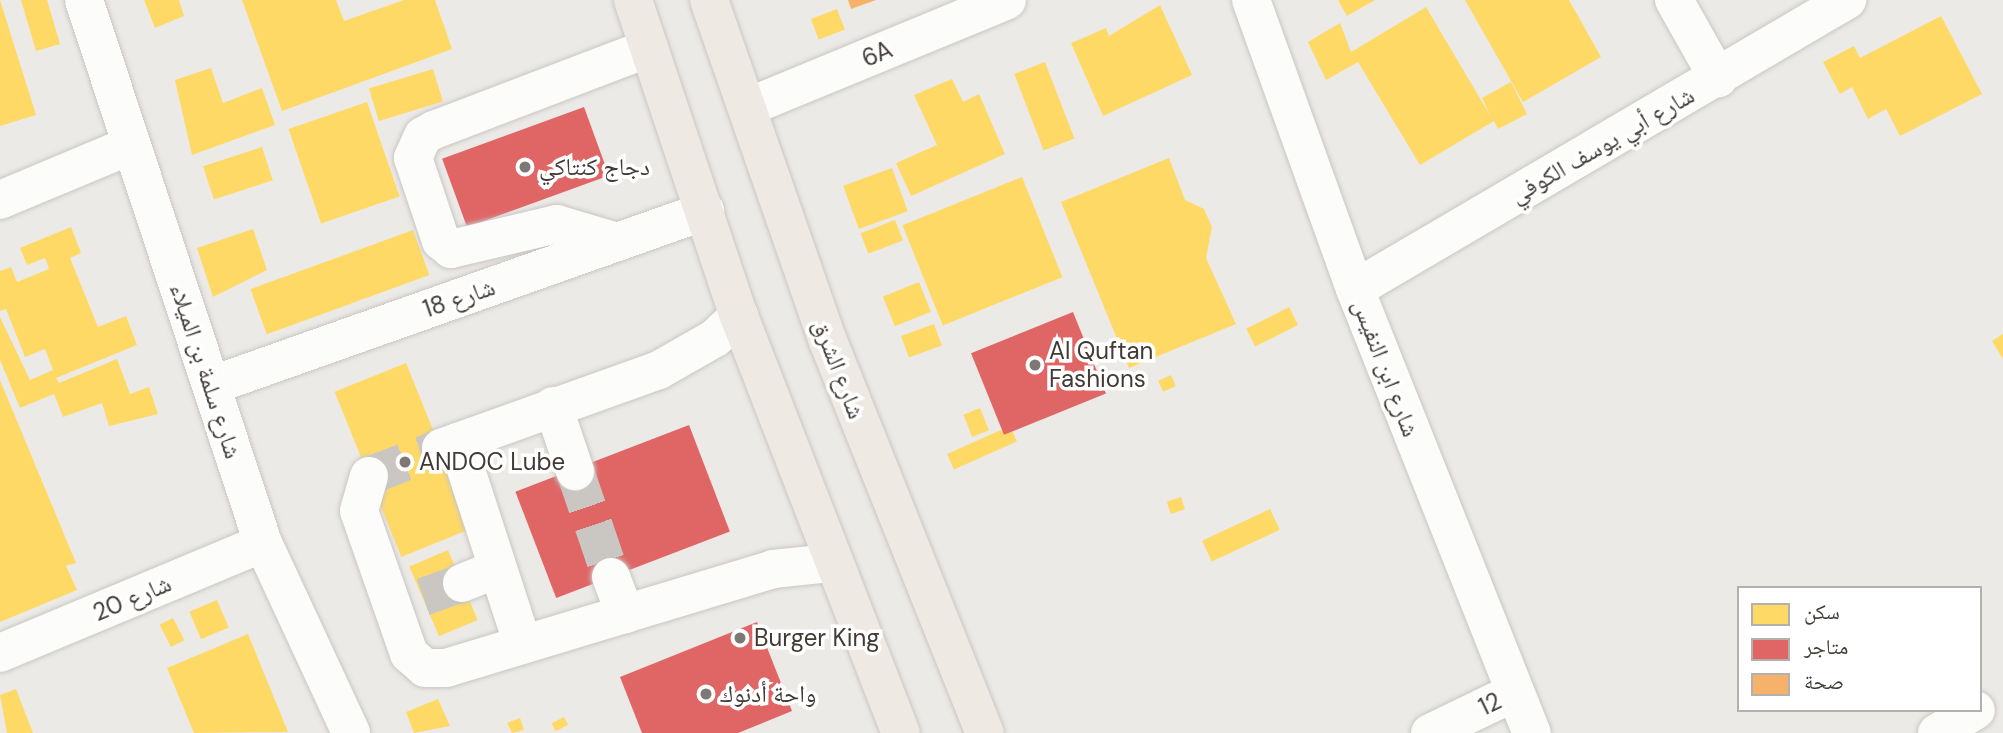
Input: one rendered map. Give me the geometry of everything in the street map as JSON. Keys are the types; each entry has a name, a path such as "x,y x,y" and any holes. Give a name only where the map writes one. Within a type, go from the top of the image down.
{"main road":[{"path":"633,0 739,316 830,563 901,733"},
{"name":"شارع الشرق","path":"709,0 828,341 985,733"}],"street":[{"name":"شارع سلمة بن الميلاء","path":"83,0 129,146 213,385 263,543 351,733"},
{"name":"6A","path":"748,107 1007,0"},
{"name":"شارع ابن النفيس","path":"1251,0 1355,289 1513,692 1532,733"},
{"path":"1674,0 1718,78"},
{"name":"شارع أبي يوسف الكوفي","path":"1355,289 1847,0"},
{"path":"617,242 557,224 451,249 441,241 413,159 423,136 434,130 649,48"},
{"path":"0,200 129,146"},
{"name":"شارع 18","path":"213,385 705,211"},
{"path":"523,645 449,445 688,356 739,316"},
{"path":"553,406 575,471"},
{"path":"369,476 359,511 408,602 409,654 425,668 523,645 773,569 830,563"},
{"name":"شارع 20","path":"0,653 263,543"},
{"path":"461,583 496,569"},
{"path":"611,577 625,614"},
{"name":"12","path":"1430,733 1513,692"},
{"path":"1982,707 2003,694"},
{"path":"1937,733 1973,712"}],"building: سكن":[{"path":"0,0 36,115 0,126"},
{"path":"21,0 47,0 60,44 36,51"},
{"path":"144,0 179,0 184,16 155,28"},
{"path":"242,0 336,0 344,21 404,0 435,0 452,49 282,111"},
{"path":"1338,0 1375,0 1347,16"},
{"path":"1465,0 1569,0 1601,57 1523,102"},
{"path":"1160,5 1192,75 1103,116 1071,43 1106,28 1109,36"},
{"path":"1426,7 1491,117 1482,98 1511,82 1527,114 1498,129 1494,121 1420,165 1358,62 1326,80 1308,42 1340,23 1351,52"},
{"path":"837,9 845,30 819,40 811,19"},
{"path":"1941,16 1982,94 1900,136 1886,109 1868,119 1852,87 1840,94 1823,62 1854,46 1860,58"},
{"path":"1045,62 1074,139 1044,150 1014,74"},
{"path":"211,68 223,103 262,88 275,125 192,155 175,80"},
{"path":"433,69 443,102 379,121 369,89"},
{"path":"952,79 963,102 979,94 1005,154 911,196 896,163 937,145 914,95"},
{"path":"367,102 400,197 321,224 289,129"},
{"path":"262,147 273,180 214,199 203,166"},
{"path":"1169,158 1185,200 1204,209 1212,227 1206,258 1236,324 1129,368 1061,202"},
{"path":"892,168 908,211 859,229 843,186"},
{"path":"1022,177 1062,277 943,325 902,225"},
{"path":"895,220 903,241 868,254 860,233"},
{"path":"71,227 81,253 70,258 98,327 126,316 137,345 56,378 59,383 117,359 130,394 149,387 158,414 109,426 102,403 63,417 54,394 20,408 0,360 0,317 30,380 53,370 45,349 25,357 6,309 0,311 0,271 11,267 17,282 49,269 45,258 27,265 20,248"},
{"path":"253,229 267,270 213,297 197,248"},
{"path":"413,230 429,275 267,334 250,289"},
{"path":"919,282 931,312 895,326 883,297"},
{"path":"1289,307 1298,325 1255,347 1246,329"},
{"path":"934,324 942,346 909,358 901,336"},
{"path":"2003,334 2003,359 1992,341"},
{"name":"ANDOC Lube","path":"406,363 473,528 401,557 335,392"},
{"path":"1171,375 1176,386 1163,392 1158,381"},
{"path":"0,380 76,563 66,566 77,590 0,622"},
{"path":"980,408 989,430 972,437 963,415"},
{"path":"1010,426 1017,442 954,470 947,454"},
{"path":"1181,497 1185,509 1171,514 1167,502"},
{"path":"1270,509 1280,530 1212,562 1202,541"},
{"path":"448,550 478,620 439,636 409,566"},
{"path":"217,600 229,628 201,639 189,612"},
{"path":"173,618 184,640 171,647 160,625"},
{"path":"248,634 288,732 194,733 167,668"},
{"path":"16,689 33,733 7,733 0,695"},
{"path":"438,699 450,726 414,733 406,712"},
{"path":"564,717 568,725 556,731 552,723"},
{"path":"520,718 524,730 512,733 507,723"}],"building: متاجر":[{"name":"دجاج كنتاكي","path":"584,107 609,176 467,227 442,159"},
{"name":"Al Quftan Fashions","path":"1073,312 1106,394 1004,435 971,353"},
{"path":"689,425 730,531 556,598 515,492"},
{"name":"واحة أدنوك","path":"757,622 792,711 738,733 642,733 620,677"}],"building: صحة":[{"path":"848,0 876,0 851,9"}],"tunnel":[{"path":"369,476 441,448"},
{"path":"575,471 611,577"},
{"path":"423,597 462,583"}],"place":[{"name":"دجاج كنتاكي","path":"525,167"},
{"name":"Al Quftan Fashions","path":"1035,365"},
{"name":"ANDOC Lube","path":"405,462"},
{"name":"Burger King","path":"740,638"},
{"name":"واحة أدنوك","path":"706,694"}]}
